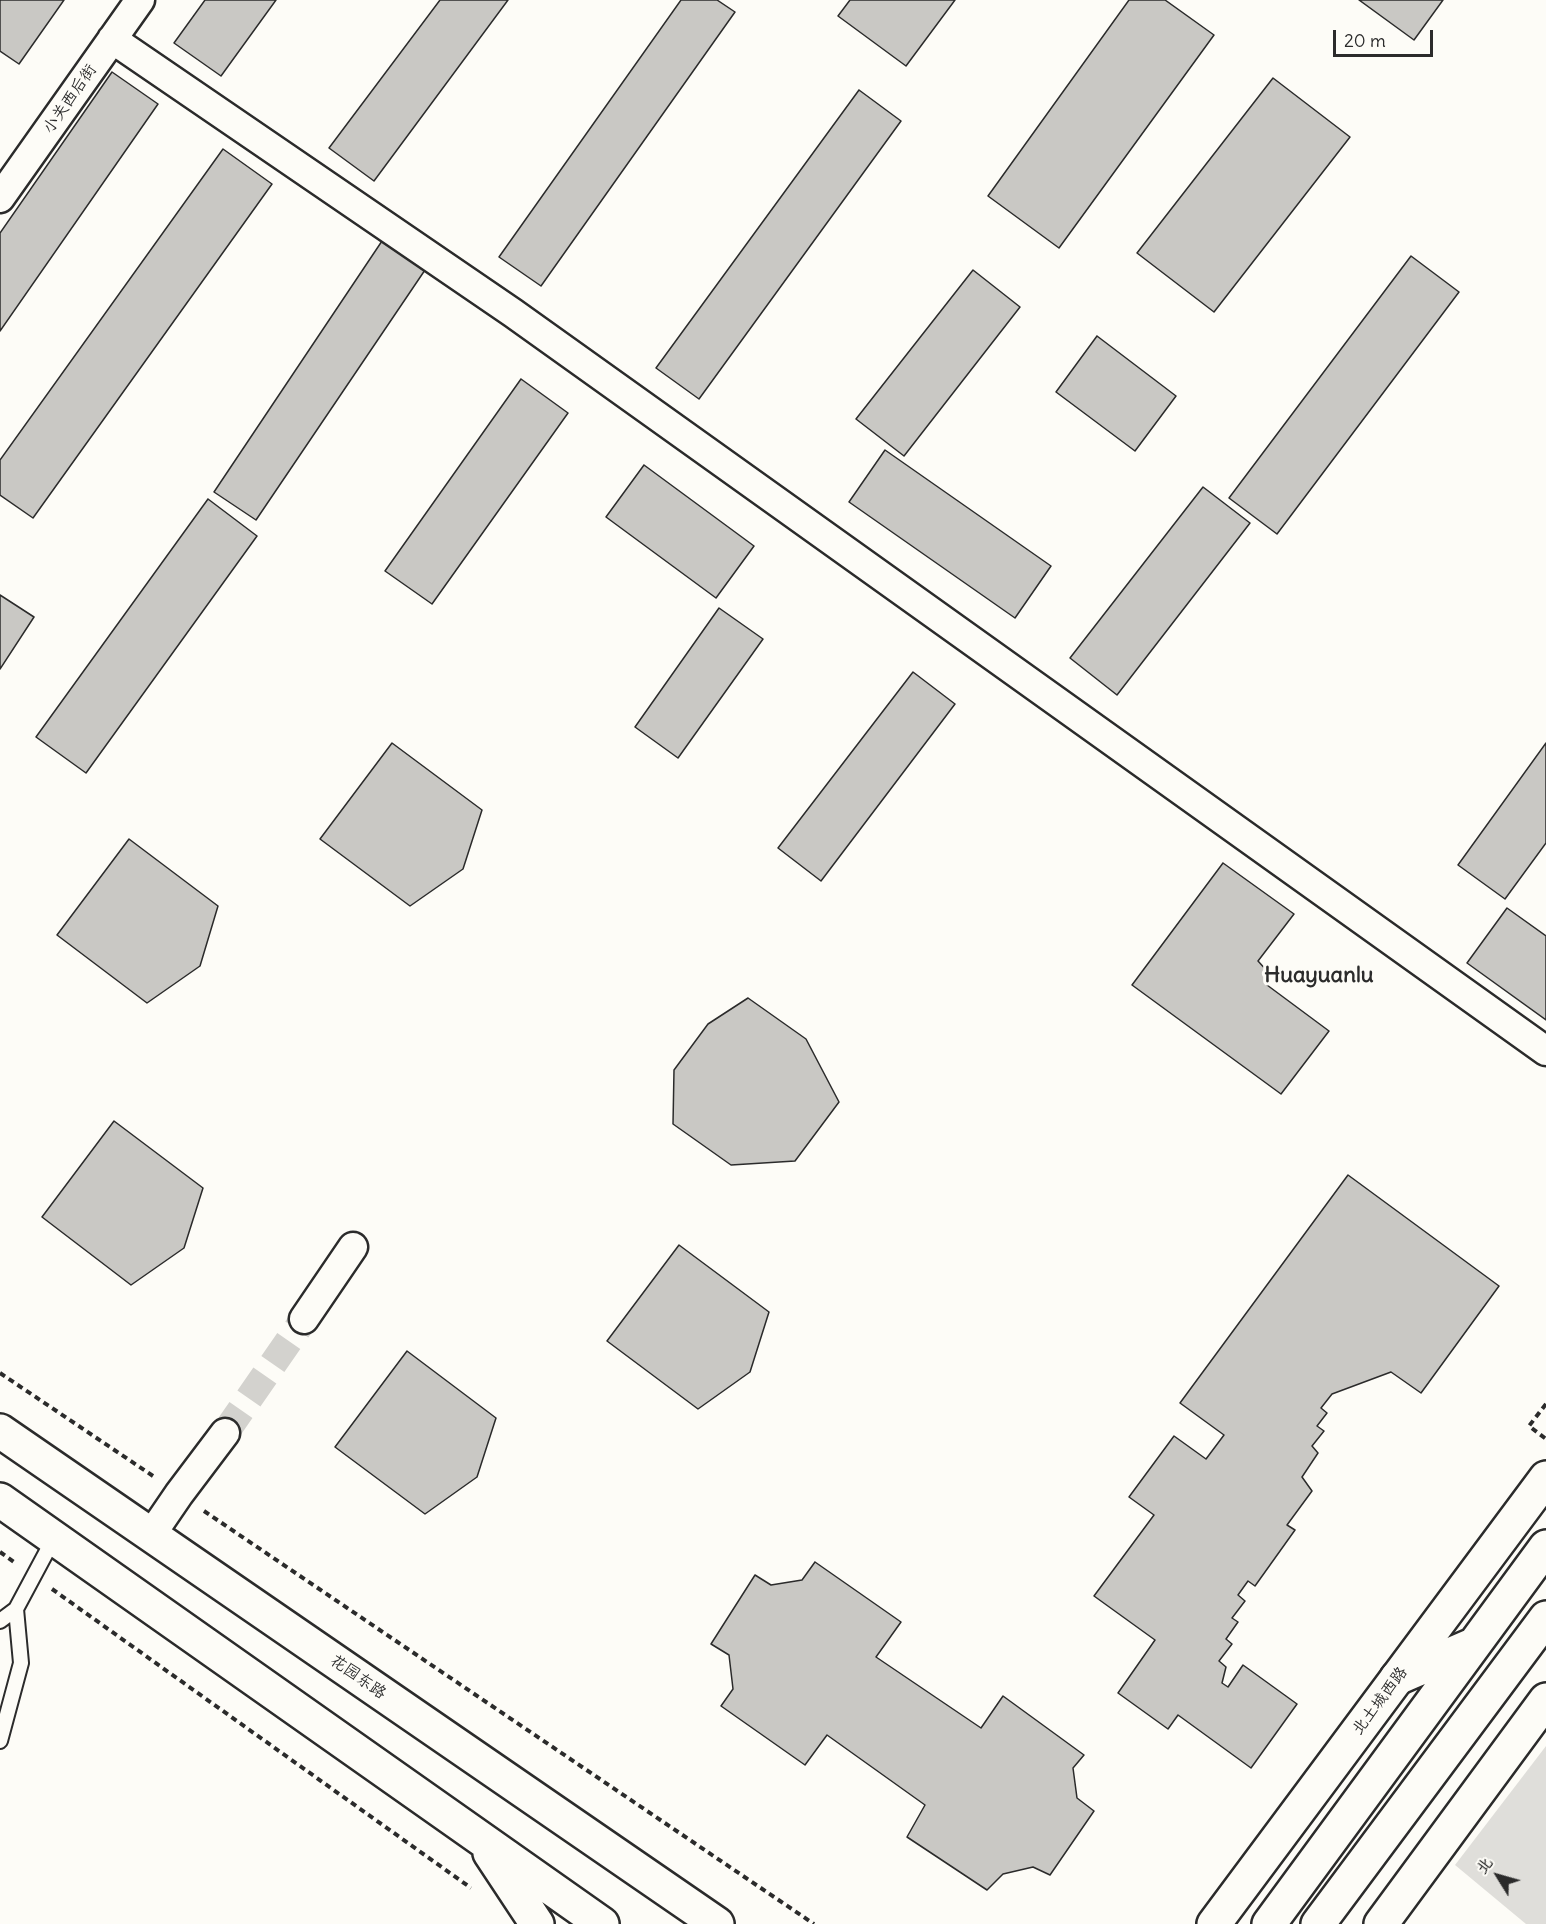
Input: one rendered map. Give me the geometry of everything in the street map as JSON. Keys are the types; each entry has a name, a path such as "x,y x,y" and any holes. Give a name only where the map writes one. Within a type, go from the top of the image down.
{"main road":[{"name":"花园东路","path":"0,1431 717,1924"},
{"name":"北土城西路","path":"1214,1924 1546,1478"},
{"path":"0,1500 602,1924"},
{"path":"1269,1924 1546,1547"},
{"path":"1318,1924 1546,1618"},
{"path":"1397,1678 1474,1645"},
{"path":"1382,1924 1546,1700"},
{"path":"481,1839 537,1924"}],"street":[{"name":"小关西后街","path":"0,198 140,0"},
{"path":"112,39 513,313 1546,1052"},
{"path":"304,1319 353,1247"},
{"path":"152,1535 179,1494 225,1433"}],"lane":[{"path":"0,1621 16,1609 54,1538"},
{"path":"0,1741 21,1663 16,1609"}],"path":[{"path":"0,1373 814,1924"},
{"path":"1546,1404 1529,1426 1546,1439"},
{"path":"0,1552 474,1889"}],"shaded area":[{"path":"1546,1746 1546,1924 1526,1924 1455,1865"}],"building":[{"path":"0,0 64,0 19,64 0,51"},
{"path":"205,0 276,0 221,76 174,43"},
{"path":"440,0 508,0 374,181 329,148"},
{"path":"681,0 717,0 735,12 541,286 499,257"},
{"path":"850,0 955,0 906,66 838,16"},
{"path":"1129,0 1165,0 1214,35 1059,248 988,196"},
{"path":"1359,0 1443,0 1414,40"},
{"path":"112,72 158,104 0,331 0,233"},
{"path":"1273,78 1350,137 1214,312 1137,253"},
{"path":"859,90 901,121 699,399 656,368"},
{"path":"223,149 272,184 33,518 0,495 0,460"},
{"path":"382,241 425,270 256,520 214,492"},
{"path":"1411,256 1459,292 1277,534 1229,498"},
{"path":"973,270 1020,307 904,456 856,419"},
{"path":"1097,336 1176,396 1135,451 1056,392"},
{"path":"521,379 568,413 432,604 385,571"},
{"path":"885,450 1051,566 1015,618 849,502"},
{"path":"644,465 754,546 716,598 606,517"},
{"path":"1203,487 1250,523 1117,695 1070,658"},
{"path":"208,499 257,536 86,773 36,737"},
{"path":"0,595 34,617 0,669"},
{"path":"719,608 763,639 678,758 635,727"},
{"path":"913,672 955,704 821,881 778,848"},
{"path":"392,743 482,810 463,869 410,906 320,839"},
{"path":"1546,743 1546,843 1505,899 1458,865"},
{"path":"129,839 218,906 200,966 147,1003 57,935"},
{"path":"1223,863 1294,914 1258,961 1268,972 1267,985 1329,1031 1281,1094 1132,985"},
{"path":"1507,908 1546,936 1546,1020 1467,963"},
{"path":"748,998 806,1039 839,1102 795,1161 731,1165 673,1124 674,1070 708,1024"},
{"path":"114,1121 203,1188 184,1248 131,1285 42,1217"},
{"path":"1348,1175 1499,1286 1421,1393 1391,1372 1332,1394 1321,1408 1327,1413 1317,1426 1324,1431 1312,1446 1318,1453 1302,1477 1312,1491 1287,1525 1295,1530 1255,1586 1248,1581 1238,1595 1245,1601 1232,1618 1238,1622 1226,1639 1232,1644 1219,1661 1226,1667 1222,1683 1228,1687 1243,1665 1297,1704 1251,1768 1178,1715 1168,1729 1118,1693 1155,1640 1094,1596 1154,1515 1129,1497 1174,1436 1206,1459 1224,1435 1180,1403"},
{"path":"679,1245 769,1312 750,1372 698,1409 607,1341"},
{"path":"407,1351 496,1418 477,1477 425,1514 335,1447"},
{"path":"815,1562 901,1622 876,1657 981,1728 1003,1696 1084,1755 1073,1768 1077,1798 1094,1811 1050,1875 1033,1867 1003,1874 987,1890 907,1837 925,1805 827,1735 805,1765 721,1706 733,1689 729,1655 711,1644 755,1575 771,1585 802,1580"}],"tunnel":[{"path":"225,1433 304,1319"}],"district":[{"name":"Huayuanlu","path":"1319,976"}]}
